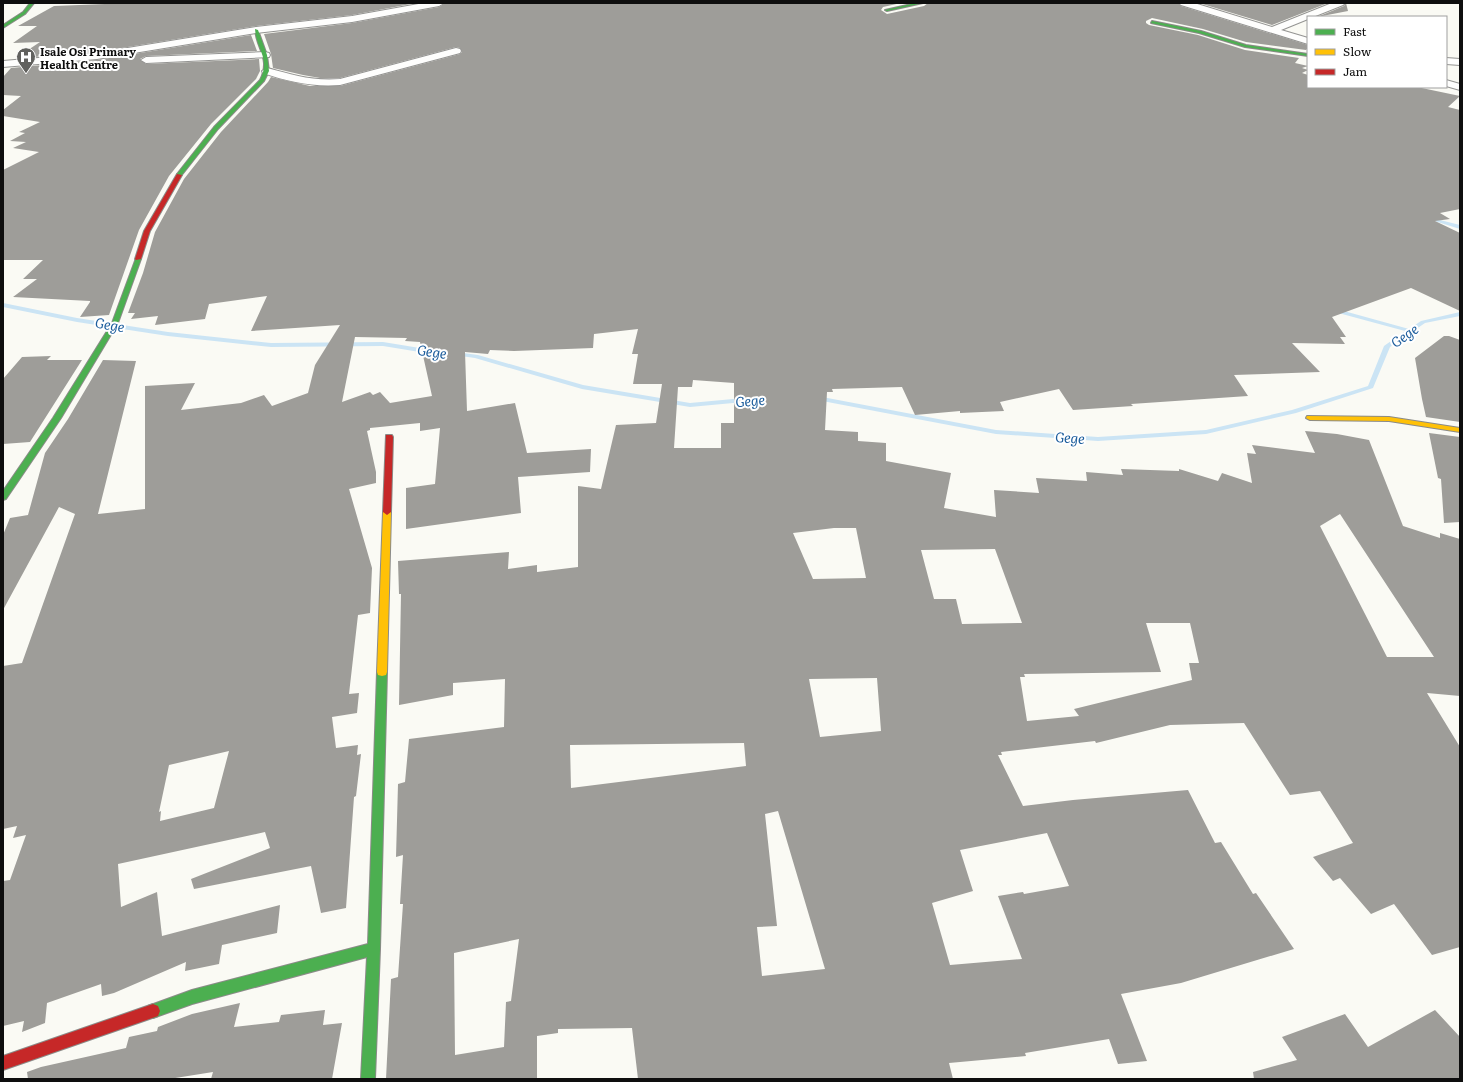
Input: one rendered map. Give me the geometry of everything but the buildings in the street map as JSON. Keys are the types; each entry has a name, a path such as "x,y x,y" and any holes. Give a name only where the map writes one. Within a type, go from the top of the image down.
{"street":[{"path":"3,27 24,13 32,3"},
{"path":"3,64 97,56 256,30 352,19 419,5 439,3"},
{"path":"887,10 921,3"},
{"path":"1184,3 1307,41"},
{"path":"1307,16 1340,3"},
{"path":"1272,30 1307,16"},
{"path":"1152,22 1200,32 1245,46 1307,55"},
{"path":"3,497 57,418 115,323 134,273 147,230 177,177 216,128 262,81 267,71 265,55 256,30"},
{"path":"267,71 302,82 333,82 456,51"},
{"path":"30,62 108,62 265,55"},
{"path":"1447,61 1460,62"},
{"path":"1447,83 1460,87"},
{"path":"1310,418 1389,419 1460,430"},
{"path":"368,1079 374,949 389,437"},
{"path":"3,1063 192,997 374,949"}],"waterway":[{"path":"1430,218 1460,227"},
{"name":"Gege","path":"3,305 77,320 168,334 271,345 383,344 432,352"},
{"path":"1333,310 1410,331"},
{"name":"Gege","path":"1410,331 1423,322 1460,314"},
{"name":"Gege","path":"817,398 996,432 1098,439 1206,432 1294,412 1371,387 1387,346 1410,331"},
{"name":"Gege","path":"456,354 476,356 582,387 690,405 744,400"}],"traffic: fast":[{"path":"3,27 24,13 32,3"},
{"path":"887,10 921,3"},
{"path":"1152,22 1200,32 1245,46 1307,55"},
{"path":"179,175 216,128 262,81 267,71 265,55 256,30"},
{"path":"3,497 57,418 115,323 138,259"},
{"path":"368,1079 374,949 382,672"},
{"path":"153,1011 192,997 374,949"}],"traffic: slow":[{"path":"1310,418 1389,419 1460,430"},
{"path":"382,672 387,512"}],"traffic: jam":[{"path":"138,259 147,231 179,175"},
{"path":"387,512 389,437"},
{"path":"3,1063 153,1011"}],"place":[{"name":"Isale Osi Primary Health Centre","path":"26,74"}]}
